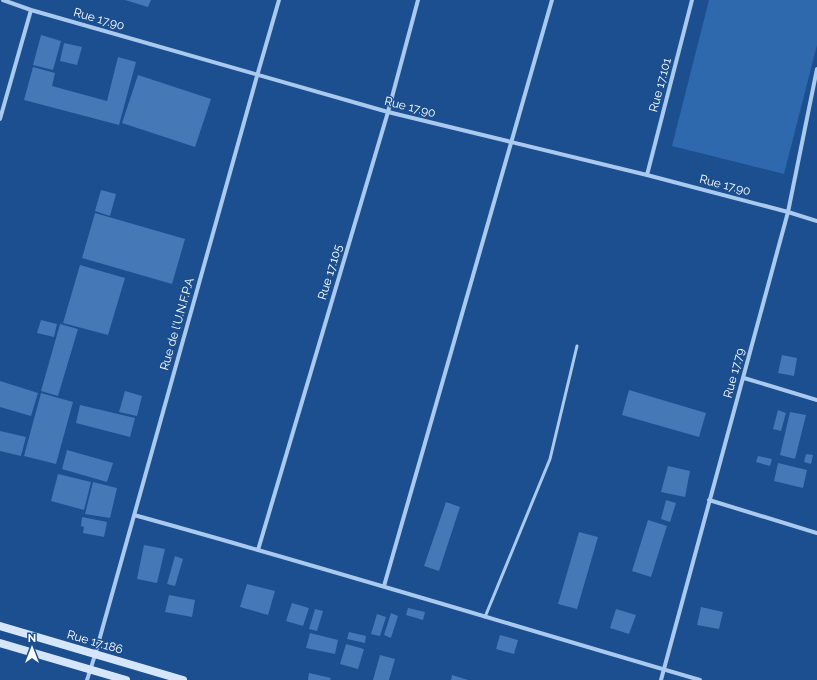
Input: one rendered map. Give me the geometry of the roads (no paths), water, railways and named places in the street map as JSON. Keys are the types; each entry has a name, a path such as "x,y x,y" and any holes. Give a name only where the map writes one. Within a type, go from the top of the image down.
{"main road":[{"name":"Rue 17.186","path":"0,626 183,680"},
{"path":"0,643 126,680"}],"street":[{"name":"Rue 17.90","path":"3,0 31,10 257,76 388,112 647,175 817,221"},
{"name":"Rue de l'U.N.F.P.A","path":"90,670 279,0"},
{"name":"Rue 17.105","path":"258,550 388,112 418,0"},
{"path":"384,586 552,0"},
{"name":"Rue 17.101","path":"647,175 692,0"},
{"path":"0,119 31,10"},
{"name":"Rue 17.79","path":"661,680 788,212 817,68"},
{"path":"744,378 817,400"},
{"path":"709,500 817,533"},
{"path":"134,515 384,586 700,680"},
{"path":"87,680 90,670"}],"lane":[{"path":"485,617 550,459 577,346"}]}
